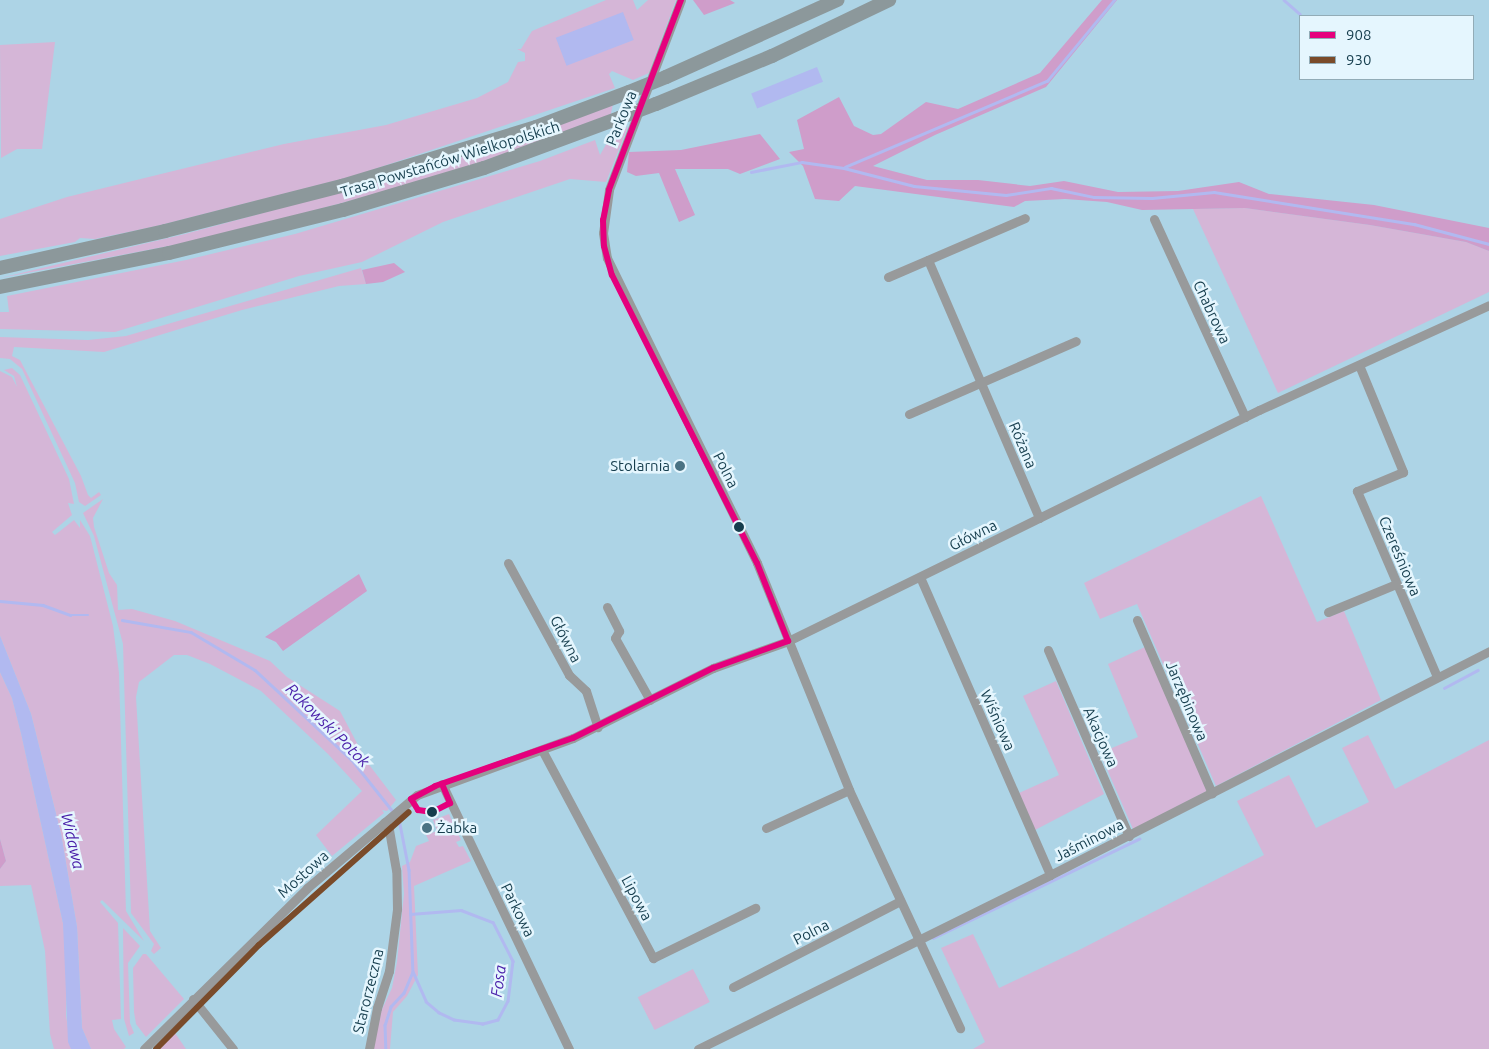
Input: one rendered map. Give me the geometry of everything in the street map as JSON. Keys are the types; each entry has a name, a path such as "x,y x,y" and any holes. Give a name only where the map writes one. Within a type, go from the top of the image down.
{"highway":[{"name":"Trasa Powstańców Wielkopolskich","path":"0,268 165,231 342,186 536,127 666,77 837,0"},
{"name":"Trasa Powstańców Wielkopolskich","path":"0,287 169,253 343,210 484,168 656,104 772,56 889,0"}],"street":[{"name":"Parkowa","path":"619,162 681,0"},
{"name":"Polna","path":"619,162 603,220 604,246 612,275 757,563 849,790 960,1028"},
{"path":"888,277 1025,218"},
{"name":"Chabrowa","path":"1154,219 1245,417"},
{"name":"Różana","path":"928,260 1039,518"},
{"name":"Główna","path":"442,784 542,750 598,727 713,668 788,641 1245,417 1489,305"},
{"path":"909,414 1076,341"},
{"name":"Czereśniowa","path":"1359,365 1403,472 1357,490 1437,677"},
{"name":"Główna","path":"508,563 569,675 586,691 598,727"},
{"name":"Wiśniowa","path":"920,577 1050,875"},
{"path":"1328,612 1396,584"},
{"path":"607,607 619,631 615,638 650,700"},
{"name":"Jarzębinowa","path":"1137,620 1212,793"},
{"name":"Akacjowa","path":"1048,650 1129,836"},
{"name":"Jaśminowa","path":"698,1049 1129,836 1489,652"},
{"name":"Lipowa","path":"542,750 653,958 756,908"},
{"name":"Parkowa","path":"442,784 569,1049"},
{"name":"Mostowa","path":"144,1049 193,998 307,888 418,795 442,784"},
{"path":"766,828 849,790"},
{"name":"Starorzeczna","path":"369,1049 377,1008 389,971 397,909 396,870 387,820"},
{"name":"Polna","path":"733,987 900,901"},
{"path":"193,998 233,1049"}],"shaded area":[{"path":"606,0 633,0 637,10 648,0 676,0 649,73 633,80 612,71 609,74 615,88 354,176 157,226 95,239 80,238 75,242 0,256 0,219 67,197 284,144 386,125 477,98 508,82 518,62 525,61 525,53 517,49 521,49 532,31"},
{"path":"693,0 730,0 735,3 704,15"},
{"path":"1102,0 1117,0 1046,87 935,135 873,166 927,180 978,180 1030,186 1064,181 1118,192 1178,191 1239,182 1269,194 1374,205 1489,228 1489,251 1466,242 1370,225 1245,208 1142,210 1107,202 1065,199 1025,201 1014,207 855,186 839,201 815,199 803,166 789,152 804,149 797,120 839,97 854,126 873,135 881,134 926,102 958,109 1040,73"},
{"path":"55,42 42,149 17,149 1,158 0,45"},
{"path":"613,104 610,118 428,180 211,238 0,278 185,234 424,169"},
{"path":"628,127 606,182 570,179 443,222 362,262 299,276 115,332 0,329 0,312 9,312 7,296 186,260 295,234 540,161 595,140 600,155 612,134"},
{"path":"760,134 780,159 740,174 728,169 675,169 695,215 679,222 659,173 636,176 627,172 629,152 681,150"},
{"path":"1245,208 1370,225 1466,242 1489,251 1489,292 1278,393 1193,209"},
{"path":"394,263 405,272 383,282 366,284 362,270"},
{"path":"361,268 366,284 339,286 242,310 104,352 14,347 12,356 20,360 81,476 88,495 91,498 99,492 101,495 85,506 79,502 75,483 22,369 10,359 0,358 0,337 88,340 126,336"},
{"path":"12,368 20,375 69,479 74,504 68,503 72,515 52,532 55,535 74,520 80,528 80,520 90,536 113,626 119,673 126,911 144,941 102,900 100,902 118,923 121,1019 112,1020 114,1029 126,1047 124,1049 91,1049 82,1028 77,927 61,834 31,714 0,636 0,371 12,377 17,387 14,376 4,370"},
{"path":"1261,496 1317,622 1344,611 1381,700 1216,786 1137,604 1100,619 1084,583"},
{"path":"103,499 93,518 94,527 109,573 117,585 118,610 132,609 175,621 270,661 287,677 340,711 367,762 396,800 387,811 382,810 384,813 332,856 316,835 362,791 328,754 261,691 210,664 187,655 174,655 139,682 136,697 150,931 161,948 154,954 151,951 154,944 131,913 123,644 94,536 83,513"},
{"path":"359,574 367,591 283,651 276,642 265,637"},
{"path":"1145,647 1207,791 1133,829 1100,753 1138,737 1108,664"},
{"path":"0,672 12,698 21,733 63,923 67,957 66,1015 71,1049 54,1049 50,1034 45,951 31,885 0,886 0,869 6,861 0,839"},
{"path":"1056,681 1104,794 1035,830 1019,793 1059,775 1023,696"},
{"path":"1368,735 1395,789 1489,740 1489,1049 973,1049 985,1042 941,948 973,934 999,988 1081,949 1264,855 1237,801 1289,775 1316,828 1369,802 1342,748"},
{"path":"449,814 461,840 456,842 459,847 463,846 471,861 414,886 418,975 407,996 393,1012 390,1049 371,1049 378,1018 392,988 397,962 404,894 402,866 410,862 416,846 429,841 426,835 437,831 433,820"},
{"path":"0,839 6,861 0,869"},
{"path":"123,928 140,946 128,963 130,1023 134,1033 129,1036 124,1019"},
{"path":"143,954 146,954 184,999 146,1037 136,1024 134,1012 133,968"},
{"path":"693,969 710,1002 655,1030 638,997"},
{"path":"188,1015 190,1017 175,1033 186,1049 153,1049"}],"water":[{"path":"623,12 634,40 567,66 556,38"},
{"path":"817,67 823,82 757,108 751,94"},
{"path":"0,636 31,714 61,834 77,927 82,1028 91,1049 71,1049 68,1042 63,923 21,733 12,698 0,672"}],"waterway":[{"path":"845,167 1047,81 1114,0"},
{"path":"1284,0 1300,14"},
{"path":"751,172 802,162 844,168 914,186 1006,195 1051,188 1094,197 1152,198 1214,192 1414,224 1489,244"},
{"name":"Rakowski Potok","path":"0,601 43,605 70,615 88,615"},
{"name":"Rakowski Potok","path":"122,620 191,632 255,670 352,760 399,819 409,870 413,972 404,993 391,1007 385,1025 386,1049"},
{"path":"1444,688 1478,670"},
{"path":"933,938 1139,839"},
{"name":"Fosa","path":"410,914 461,910 493,922 513,961 508,1001 498,1020 483,1024 454,1020 439,1013 426,1002 413,973"}],"transit line":[{"name":"908","path":"681,0 609,190 603,220 604,246 612,275 757,563 788,641"},
{"name":"908","path":"442,784 450,803 432,812 418,810 411,799 435,786 573,738 713,668 788,641"},
{"name":"930","path":"156,1049 259,945 409,812"}],"place":[{"name":"Stolarnia","path":"680,466"},
{"name":"Żabka","path":"427,828"}],"water label":[{"name":"Widawa","path":"73,841"}]}
